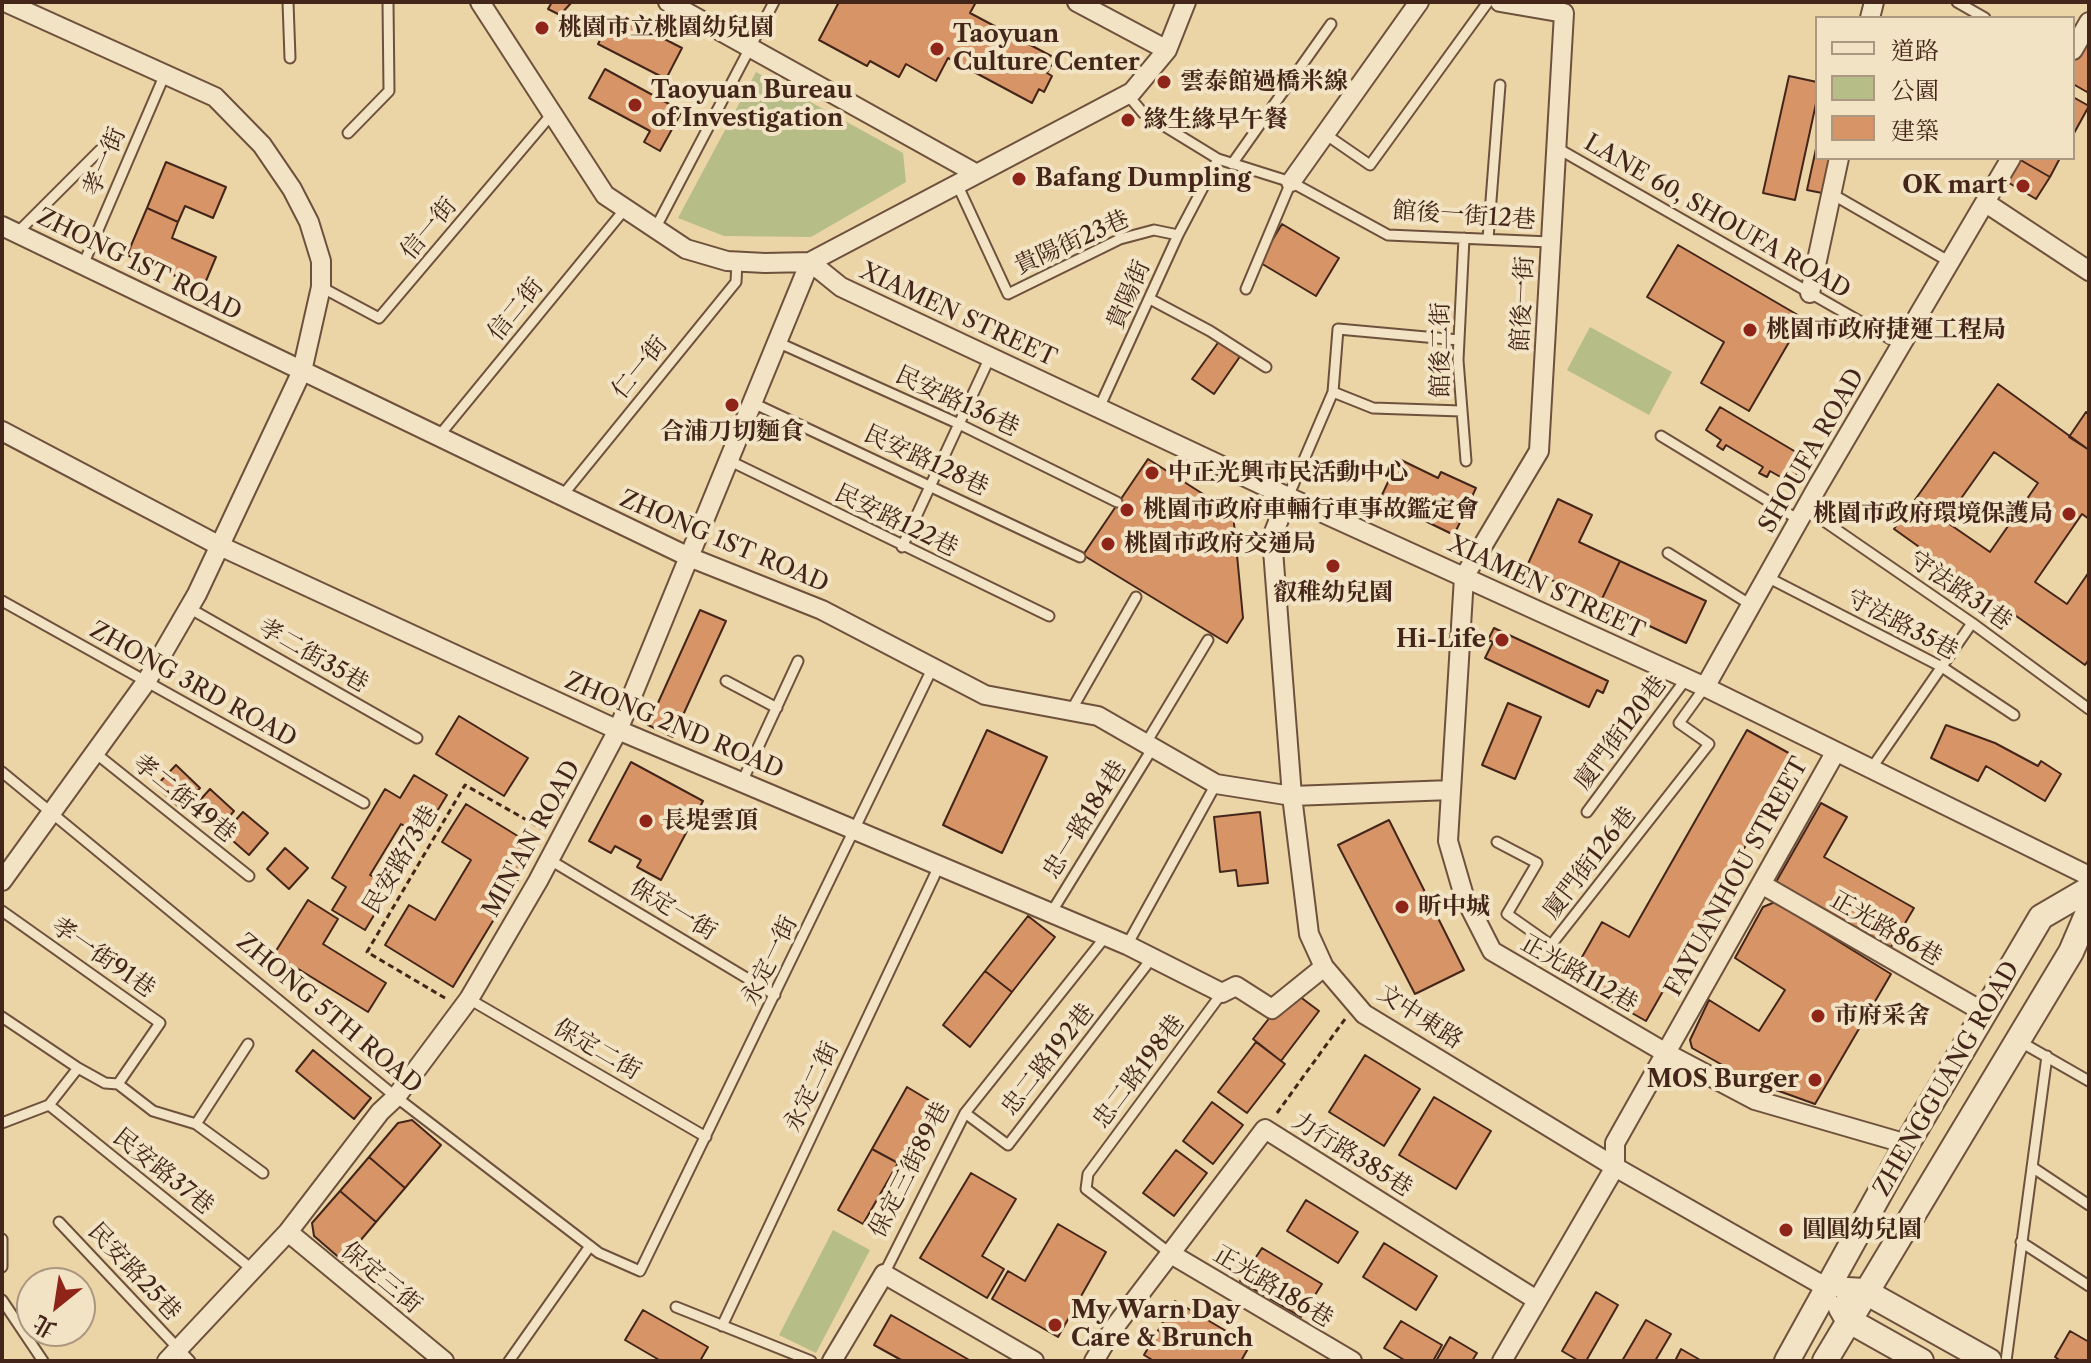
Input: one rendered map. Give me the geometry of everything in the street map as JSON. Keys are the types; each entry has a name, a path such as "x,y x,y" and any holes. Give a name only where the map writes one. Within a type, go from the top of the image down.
{"street":[{"path":"2,881 146,682 189,608 302,371 321,287 321,261 309,222 292,189 262,145 215,97 5,2"},
{"path":"480,2 605,195 686,249 737,261 810,262 1127,94 1167,50 1186,2"},
{"path":"668,2 977,174"},
{"path":"1077,2 1167,50"},
{"path":"1291,182 1419,2"},
{"name":"館後一街","path":"1464,577 1539,451 1564,13 1500,2"},
{"path":"2075,47 2087,29"},
{"path":"1810,293 1839,160"},
{"name":"SHOUFA ROAD","path":"1705,687 1802,514 1986,203 2005,160"},
{"path":"1986,203 2089,271"},
{"name":"ZHONG 1ST ROAD","path":"9,230 689,557 822,610 985,695 1098,716 1216,784 1292,796 1451,790"},
{"name":"MIN'AN ROAD","path":"179,1357 288,1232 380,1112 396,1097 465,1004 550,860 618,730 810,262"},
{"name":"XIAMEN STREET","path":"810,262 841,287 1100,406 1288,497 1705,687 2089,876"},
{"name":"ZHONG 2ND ROAD","path":"2,431 220,546 618,730 1127,945 1222,993 1236,986 1272,1009 1324,967"},
{"name":"文中東路","path":"1288,497 1272,537 1292,796 1309,934 1324,967 1364,1014 1615,1167 1829,1289"},
{"name":"正光路112巷","path":"1464,577 1448,841 1464,896 1492,951 1666,1053 1755,1100 1907,1144"},
{"name":"FAYUANHOU STREET","path":"1502,1361 1535,1299 1615,1167 1615,1143 1835,753"},
{"name":"正光路86巷","path":"1763,885 1985,1013"},
{"name":"ZHENGGUANG ROAD","path":"1787,1361 1907,1144 2041,917 2089,889"},
{"name":"ZHENGGUANG ROAD","path":"1825,1361 1864,1291 2071,952 2089,910"},
{"name":"力行路385巷","path":"1094,1361 1113,1329 1265,1129 1535,1299"},
{"name":"保定三街","path":"288,1232 444,1361"},
{"name":"正光路186巷","path":"1171,1254 1352,1361"},
{"path":"884,1274 1034,1361"},
{"name":"保定三街89巷","path":"832,1361 884,1274"},
{"path":"1829,1289 1864,1291 1989,1361"},
{"path":"1829,1289 1848,1320 1921,1361"}],"lane":[{"path":"288,2 290,58"},
{"path":"348,133 389,91 388,2"},
{"path":"655,229 774,2"},
{"path":"1325,134 1370,165 1488,2"},
{"path":"1957,2 1982,16"},
{"path":"1232,164 1331,24"},
{"name":"孝一街","path":"83,265 165,74"},
{"path":"1488,239 1500,85"},
{"name":"館後一街12巷","path":"1127,94 1143,113 1218,159 1291,182 1388,235 1550,242"},
{"name":"信一街","path":"321,287 379,318 551,115"},
{"name":"LANE 60, SHOUFA ROAD","path":"1555,148 1901,345"},
{"path":"9,230 100,150"},
{"name":"貴陽街","path":"1100,406 1178,235 1218,159"},
{"path":"1246,289 1291,182"},
{"name":"貴陽街23巷","path":"957,184 1008,294 1120,239 1154,230 1178,235"},
{"path":"1831,193 1950,262"},
{"name":"信二街","path":"438,437 625,209"},
{"name":"館後二街","path":"1464,238 1459,340 1466,461"},
{"name":"仁一街","path":"562,496 736,282 737,261"},
{"path":"1150,299 1210,331 1266,367"},
{"path":"1288,497 1333,392 1338,329 1459,340"},
{"name":"民安路136巷","path":"777,342 957,423 1117,502"},
{"path":"902,547 990,357"},
{"path":"1333,392 1373,408 1461,411"},
{"name":"民安路128巷","path":"753,403 1080,557"},
{"name":"守法路31巷","path":"1661,436 1802,514 1972,623 2089,709"},
{"name":"民安路122巷","path":"727,460 1049,616"},
{"path":"1668,553 1751,605"},
{"name":"守法路35巷","path":"1767,577 1942,667 2014,715"},
{"path":"1072,709 1136,597"},
{"name":"ZHONG 3RD ROAD","path":"2,601 364,803"},
{"name":"孝二街35巷","path":"189,608 417,738"},
{"path":"1871,769 1972,623"},
{"name":"忠一路184巷","path":"1051,913 1208,640"},
{"path":"742,782 798,661"},
{"name":"永定一街","path":"640,1271 933,667"},
{"name":"廈門街120巷","path":"1587,812 1686,679"},
{"path":"726,681 777,708"},
{"name":"廈門街126巷","path":"1497,842 1537,863 1507,914 1551,945 1709,744 1679,723 1705,687"},
{"name":"孝二街49巷","path":"94,752 249,876"},
{"name":"ZHONG 5TH ROAD","path":"2,772 396,1097 590,1246 640,1271"},
{"path":"1127,945 1216,784"},
{"name":"保定一街","path":"550,860 775,995"},
{"name":"永定二街","path":"722,1326 939,865"},
{"name":"孝一街91巷","path":"2,911 160,1023 118,1084"},
{"name":"保定三街89巷","path":"884,1274 965,1113 1106,936"},
{"name":"忠二路192巷","path":"965,1113 1008,1145 1152,958"},
{"name":"忠二路198巷","path":"1171,1254 1086,1189 1088,1174 1222,993"},
{"name":"保定二街","path":"465,1004 706,1137"},
{"path":"2,1017 78,1068 105,1083 118,1084 153,1111 196,1124 263,1173"},
{"path":"2017,1039 2089,1081"},
{"path":"196,1124 248,1044"},
{"path":"2006,1361 2047,1056"},
{"path":"2,1123 49,1105 78,1068"},
{"name":"民安路37巷","path":"49,1105 253,1270"},
{"path":"2032,1167 2089,1205"},
{"name":"民安路25巷","path":"59,1222 179,1357"},
{"path":"2,1239 2,1267"},
{"path":"2021,1242 2089,1286"},
{"path":"509,1361 590,1246"},
{"path":"2,1300 43,1361"},
{"path":"676,1307 811,1361"}],"path":[{"name":"民安路73巷","path":"465,1004 367,952 465,785 560,839"},
{"path":"1265,1129 1350,1012"}],"green space":[{"path":"756,72 903,153 906,182 811,237 724,236 678,218"},
{"path":"1590,327 1672,372 1649,415 1567,370"},
{"path":"833,1230 870,1250 816,1353 779,1335"}],"building":[{"path":"552,2 572,2 560,15 548,9"},
{"name":"Taoyuan Culture Center","path":"839,2 976,2 970,13 1055,58 1047,73 1052,76 1044,92 1039,89 1032,103 948,58 936,81 906,64 899,77 870,61 867,66 819,40"},
{"path":"614,13 682,48 666,79 598,44"},
{"path":"2089,33 2087,92 2075,85 2075,58"},
{"name":"Taoyuan Bureau of Investigation","path":"605,69 682,111 660,151 644,142 650,131 589,98"},
{"path":"1789,76 1815,82 1815,108 1795,200 1763,193"},
{"path":"2075,98 2089,106 2075,131"},
{"path":"1815,153 1815,160 1830,160 1822,193 1807,190"},
{"path":"2015,160 2020,160 2050,177 2036,199 2009,183 2006,169"},
{"path":"2020,160 2059,160 2050,177"},
{"path":"166,162 226,187 213,218 185,206 178,222 147,208"},
{"path":"147,208 178,222 172,238 216,257 203,288 127,255"},
{"path":"1282,224 1339,258 1316,296 1259,262"},
{"name":"桃園市政府捷運工程局","path":"1678,245 1803,318 1749,411 1701,383 1724,342 1647,297"},
{"path":"1220,340 1241,355 1214,394 1192,379"},
{"path":"1998,384 2089,450 2089,519 2082,514 2035,582 2067,604 2089,572 2089,659 2085,665 1894,529","holes":["1994,452 2038,483 1990,552 1945,521"]},
{"path":"1720,407 1806,458 1791,483 1770,471 1767,477 1759,473 1763,467 1726,445 1723,450 1717,446 1721,440 1706,430"},
{"path":"2086,412 2089,415 2089,450 2069,437"},
{"path":"1148,459 1233,513 1243,618 1227,643 1083,555"},
{"path":"1399,459 1438,478 1441,472 1476,488 1454,535 1380,499"},
{"path":"1558,499 1592,515 1579,542 1620,561 1600,603 1526,568"},
{"path":"1620,561 1706,601 1686,643 1600,603"},
{"path":"700,610 726,621 673,737 648,725"},
{"path":"1494,628 1608,681 1603,693 1597,690 1589,707 1485,658 1493,642 1488,640"},
{"path":"1508,703 1541,717 1515,779 1482,765"},
{"path":"459,716 528,758 504,796 436,754"},
{"path":"1946,725 1995,743 2038,766 2041,761 2061,774 2045,801 1986,766 1978,781 1931,758"},
{"path":"987,730 1047,757 1002,853 943,825"},
{"path":"1747,730 1796,757 1646,1021 1570,978 1602,922 1629,937"},
{"name":"長堤雲頂","path":"631,762 703,801 661,880 637,867 641,860 615,846 611,853 589,841"},
{"path":"176,765 200,788 181,809 156,786"},
{"path":"414,775 447,795 422,836 401,824 370,875 391,887 365,930 332,910 346,887 332,878 385,789 400,798"},
{"path":"210,789 234,811 217,831 192,809"},
{"path":"1821,803 1847,817 1824,857 1914,908 1891,947 1776,882"},
{"path":"466,804 537,848 453,987 385,945 409,905 435,920 471,860 442,842"},
{"path":"243,812 268,833 249,855 224,833"},
{"path":"1260,812 1268,883 1238,886 1236,870 1220,872 1214,817"},
{"name":"昕中城","path":"1389,820 1464,970 1415,994 1338,845"},
{"path":"285,848 308,868 289,889 267,869"},
{"path":"308,900 338,919 323,944 386,983 368,1012 274,954"},
{"name":"市府采舍","path":"1775,902 1891,974 1815,1104 1751,1081 1692,1048 1690,1040 1709,1000 1759,1031 1785,990 1735,958 1763,907"},
{"path":"1028,916 1055,937 1012,992 985,971"},
{"path":"985,971 1012,992 970,1047 943,1025"},
{"path":"1291,990 1319,1011 1281,1061 1253,1039"},
{"path":"1256,1042 1285,1064 1247,1113 1218,1092"},
{"path":"313,1050 371,1098 354,1119 296,1071"},
{"path":"1365,1055 1420,1089 1384,1146 1329,1112"},
{"path":"907,1087 932,1102 898,1163 872,1149"},
{"path":"1434,1097 1491,1131 1456,1189 1399,1155"},
{"path":"1212,1102 1243,1125 1213,1164 1183,1141"},
{"path":"412,1120 441,1145 405,1188 369,1157 398,1123"},
{"path":"872,1149 898,1163 863,1224 838,1210"},
{"path":"1176,1150 1207,1173 1174,1216 1143,1193"},
{"path":"369,1157 405,1188 376,1222 340,1191"},
{"path":"971,1173 1016,1199 982,1256 1004,1269 987,1298 920,1258"},
{"path":"340,1191 376,1222 343,1261 314,1236 312,1223"},
{"path":"1306,1200 1358,1232 1338,1263 1287,1231"},
{"path":"1058,1224 1106,1252 1058,1337 992,1299 1008,1271 1025,1281"},
{"path":"1384,1243 1437,1276 1416,1310 1363,1277"},
{"path":"1262,1248 1322,1284 1301,1317 1240,1281"},
{"path":"1596,1292 1618,1305 1586,1361 1579,1361 1562,1351"},
{"path":"1175,1301 1250,1345 1241,1361 1154,1361 1144,1355"},
{"path":"643,1310 708,1347 700,1361 661,1361 625,1340"},
{"path":"891,1315 971,1361 903,1361 874,1345"},
{"path":"1646,1320 1671,1334 1655,1361 1622,1361"},
{"path":"1401,1321 1442,1345 1433,1361 1406,1361 1384,1348"},
{"path":"2070,1331 2089,1342 2089,1361 2061,1361 2055,1357"},
{"path":"1450,1337 1477,1353 1472,1361 1436,1361"},
{"path":"1681,1349 1702,1361 1675,1361"}],"place":[{"name":"桃園市立桃園幼兒園","path":"542,28"},
{"name":"Taoyuan Culture Center","path":"937,49"},
{"name":"雲泰館過橋米線","path":"1164,82"},
{"name":"Taoyuan Bureau of Investigation","path":"635,105"},
{"name":"緣生緣早午餐","path":"1128,120"},
{"name":"Bafang Dumpling","path":"1019,179"},
{"name":"OK mart","path":"2023,186"},
{"name":"桃園市政府捷運工程局","path":"1750,330"},
{"name":"合浦刀切麵食","path":"732,405"},
{"name":"中正光興市民活動中心","path":"1152,473"},
{"name":"桃園市政府車輛行車事故鑑定會","path":"1127,510"},
{"name":"桃園市政府環境保護局","path":"2069,514"},
{"name":"桃園市政府交通局","path":"1108,544"},
{"name":"叡稚幼兒園","path":"1333,566"},
{"name":"Hi-Life","path":"1502,640"},
{"name":"長堤雲頂","path":"646,821"},
{"name":"昕中城","path":"1402,907"},
{"name":"市府采舍","path":"1818,1016"},
{"name":"MOS Burger","path":"1815,1080"},
{"name":"圓圓幼兒園","path":"1786,1230"},
{"name":"My Warn Day Care & Brunch","path":"1055,1325"}]}
